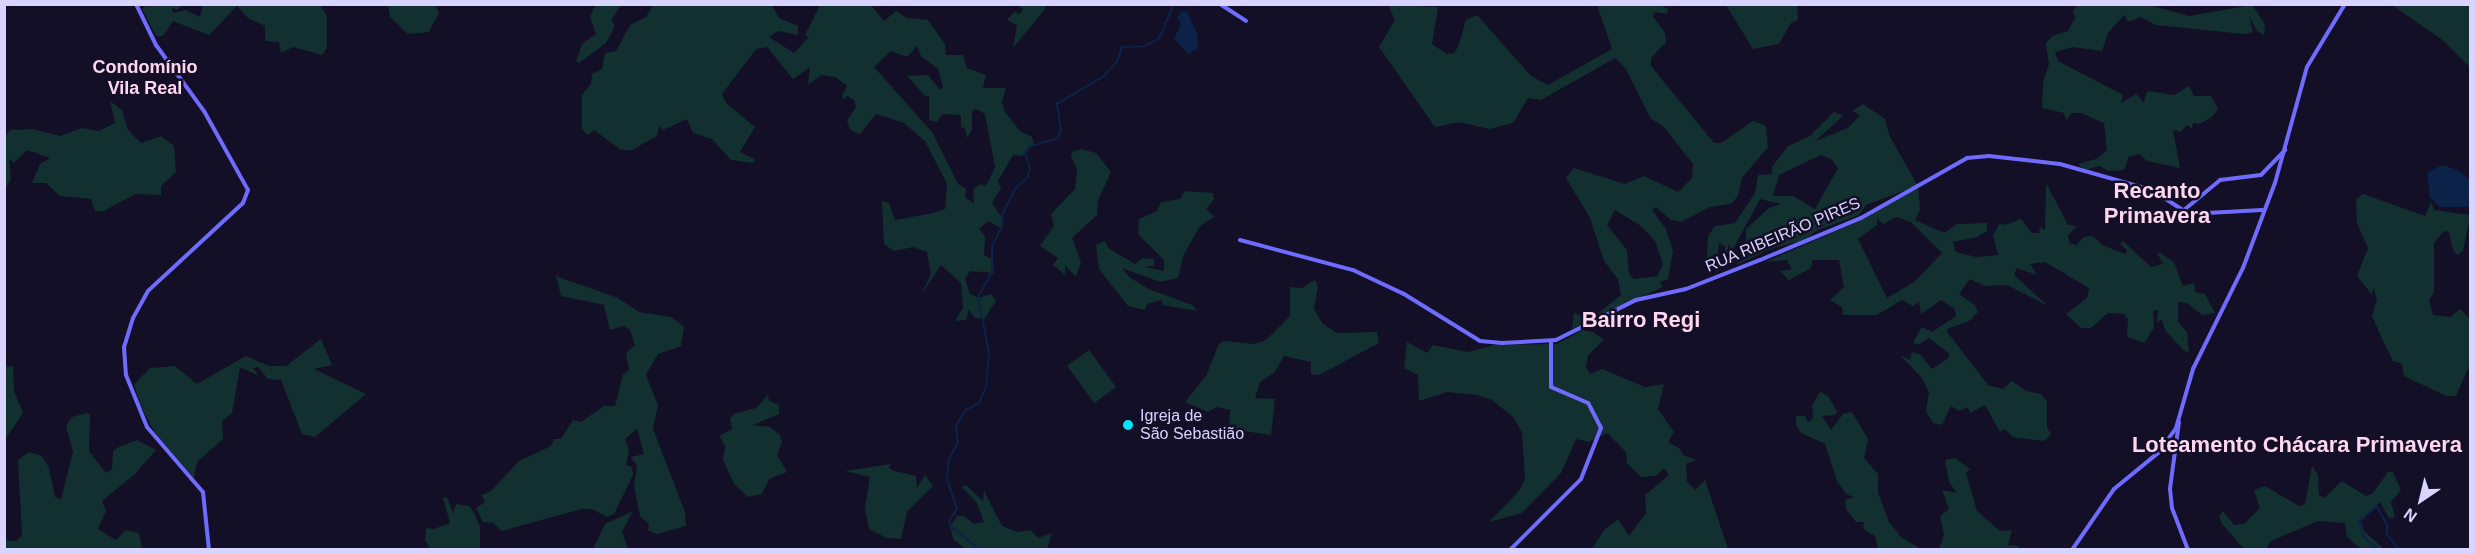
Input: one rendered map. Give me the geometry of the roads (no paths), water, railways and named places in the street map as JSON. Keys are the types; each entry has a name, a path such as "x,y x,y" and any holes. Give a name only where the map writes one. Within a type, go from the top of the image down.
{"street":[{"path":"136,4 156,45 226,147 248,190 243,203 148,291 133,318 124,347 126,375 150,431 203,492 209,549"},
{"path":"1220,4 1246,21"},
{"path":"2188,549 2172,508 2170,489 2179,422 2193,369 2243,268 2286,148 2307,68 2345,4"},
{"path":"2183,211 2220,180 2261,175 2286,148"},
{"name":"RUA RIBEIRÃO PIRES","path":"1551,341 1636,300 1686,289 1861,218 1967,158 1989,156 2060,164 2152,190 2183,211 2195,215 2262,210"},
{"path":"1240,240 1353,270 1404,294 1480,341 1551,341 1551,387 1588,403 1602,428 1581,479 1510,549"},
{"path":"2072,549 2108,496 2164,447 2179,422"}],"water":[{"path":"1181,12 1187,12 1197,33 1198,48 1188,54 1174,39 1181,24 1177,17"},
{"path":"2442,165 2458,170 2470,180 2469,207 2440,207 2430,197 2427,173"}],"waterway":[{"path":"980,550 951,527 949,521 957,509 947,480 949,459 958,443 956,426 965,411 979,403 986,387 989,353 978,297 992,273 992,247 1002,226 1002,215 1015,189 1028,177 1030,169 1025,153 1029,147 1058,138 1061,130 1057,104 1104,76 1117,62 1122,47 1145,46 1159,39 1174,4"},
{"path":"2377,550 2364,537 2359,522 2377,506 2388,526 2387,534 2400,550"}],"place":[{"name":"Igreja de São Sebastião","path":"1128,425"}],"district":[{"name":"Condomínio Vila Real","path":"145,78"},
{"name":"Recanto Primavera","path":"2157,202"},
{"name":"Bairro Regi","path":"1641,320"},
{"name":"Loteamento Chácara Primavera","path":"2297,445"}]}
